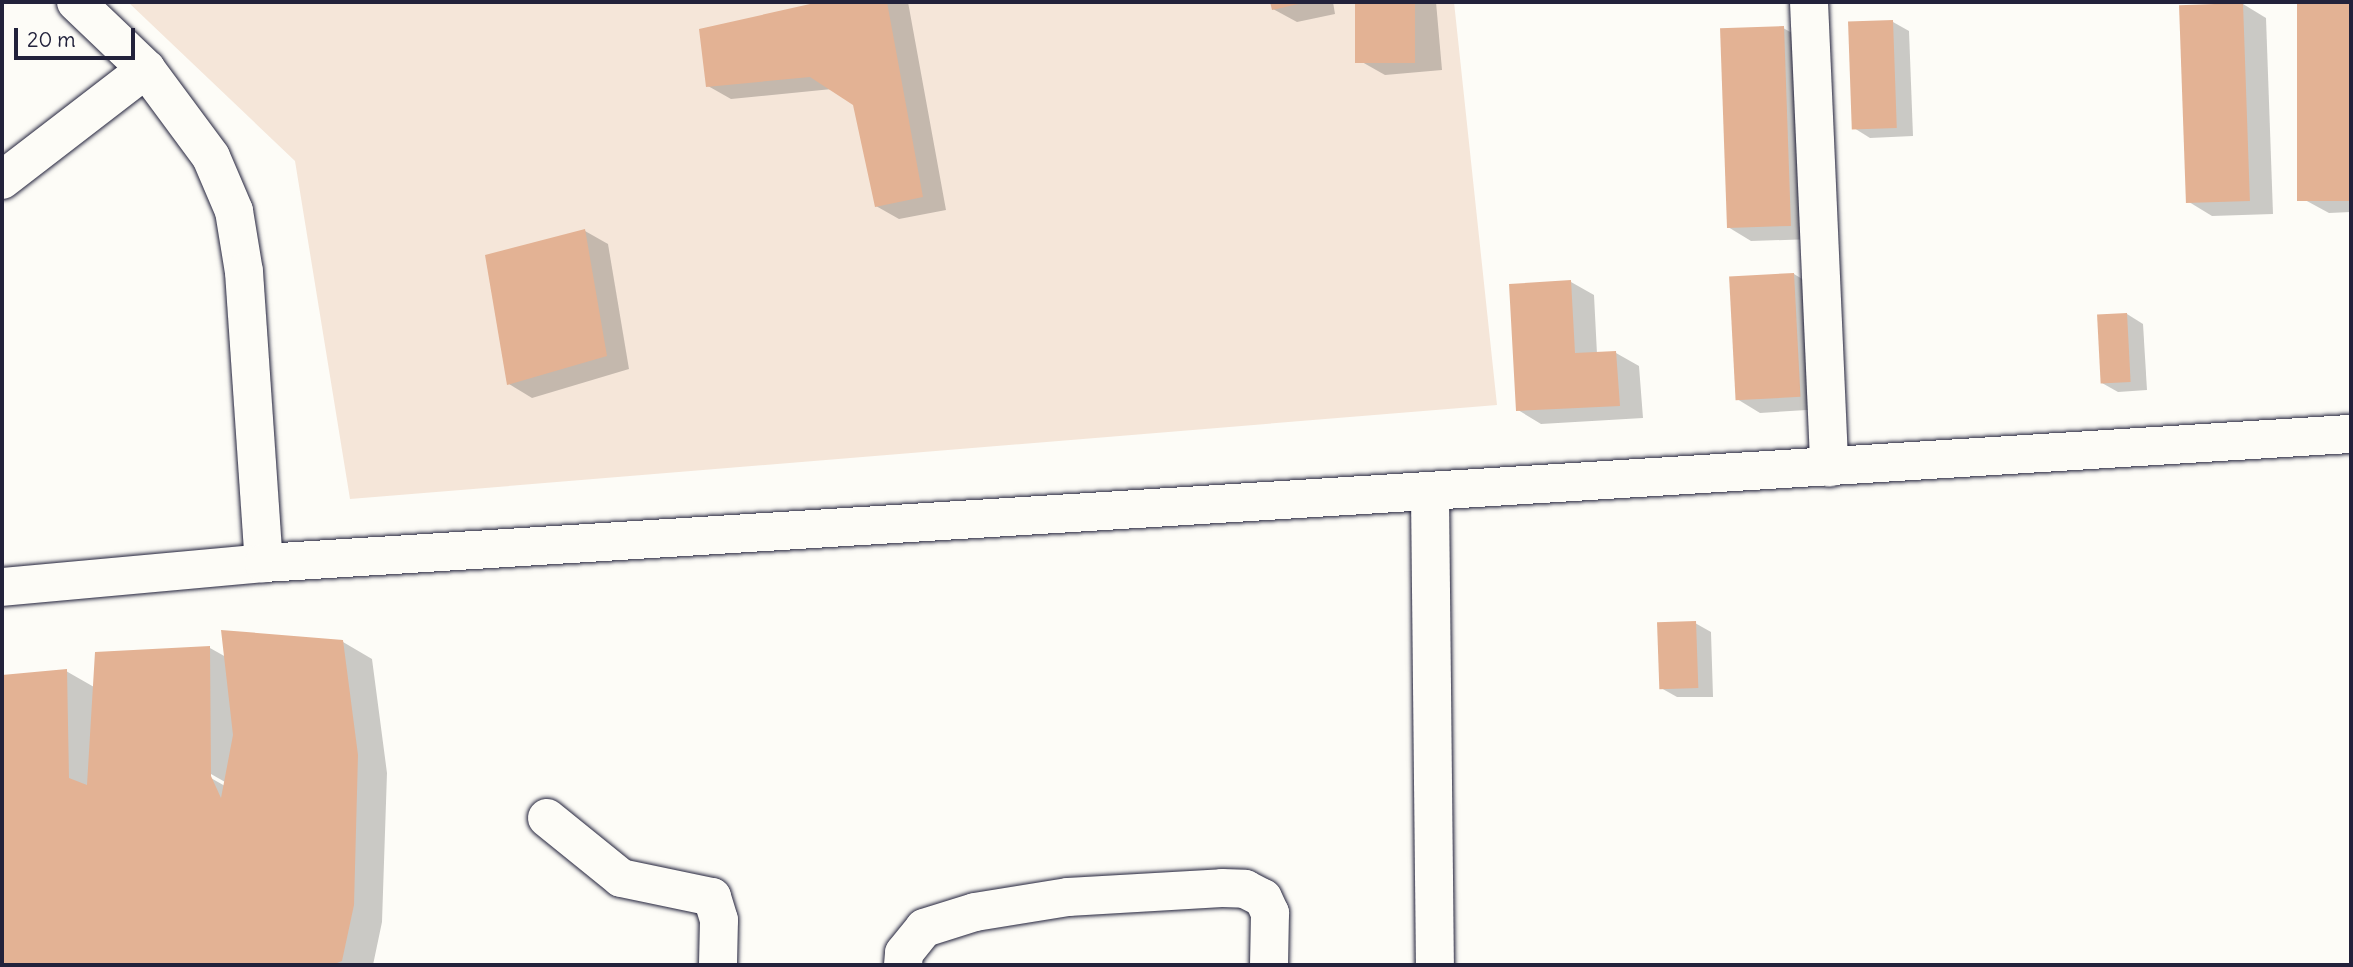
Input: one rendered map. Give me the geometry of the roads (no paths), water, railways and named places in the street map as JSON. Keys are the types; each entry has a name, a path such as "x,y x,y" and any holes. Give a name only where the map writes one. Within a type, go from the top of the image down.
{"street":[{"path":"76,2 146,69 211,157 234,211 244,272 264,563"},
{"path":"1809,2 1829,468"},
{"path":"2,180 146,69"},
{"path":"2,587 264,563 1430,495 2351,434"},
{"path":"1430,495 1435,965"},
{"path":"547,818 621,878 712,897 719,920 718,965"},
{"path":"902,965 904,953 924,928 975,912 1068,897 1222,888 1245,889 1264,898 1270,913 1269,965"}]}
